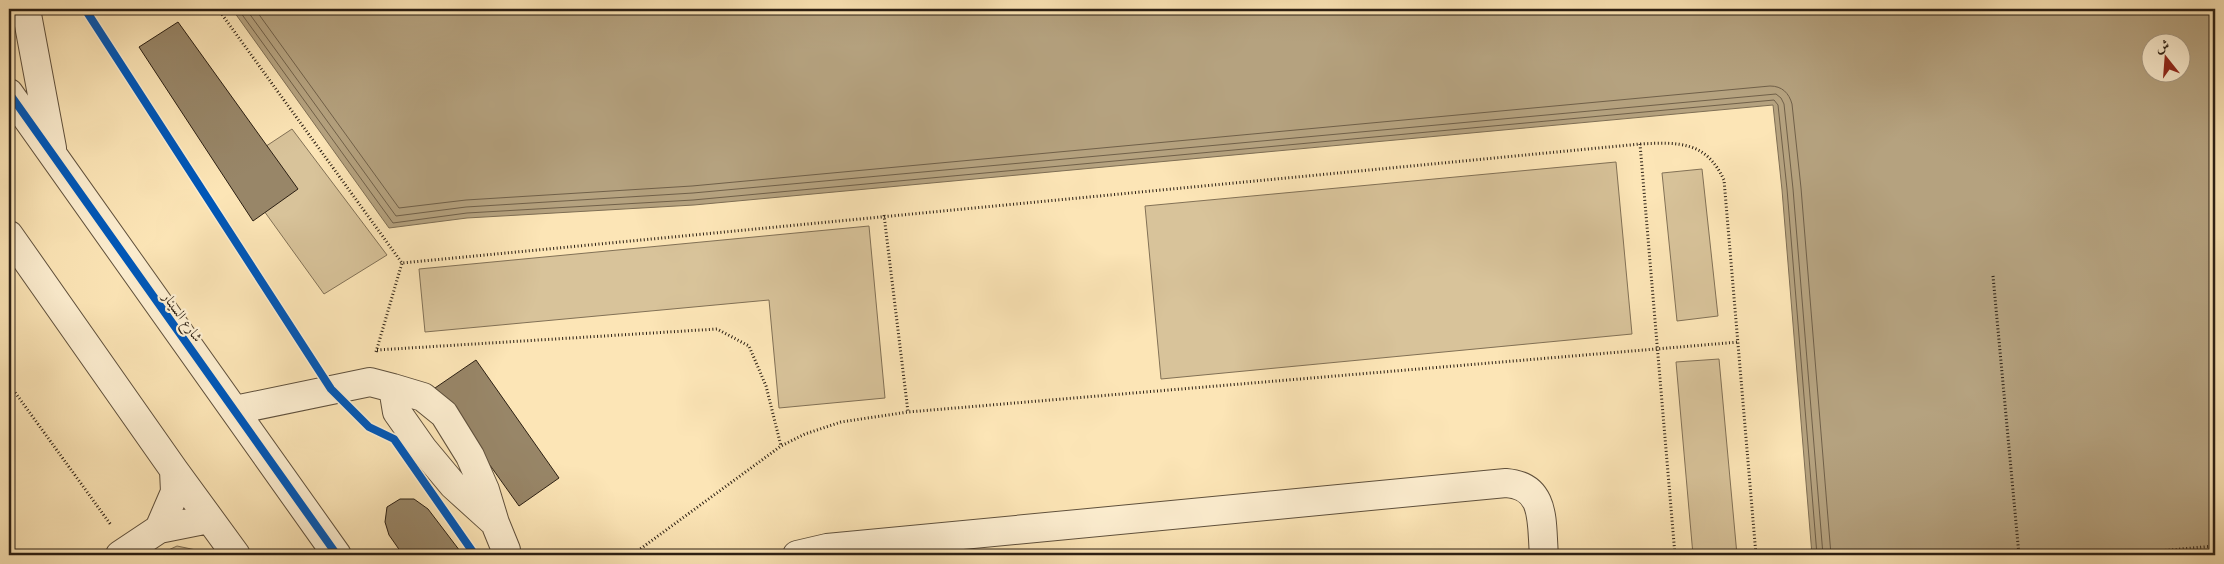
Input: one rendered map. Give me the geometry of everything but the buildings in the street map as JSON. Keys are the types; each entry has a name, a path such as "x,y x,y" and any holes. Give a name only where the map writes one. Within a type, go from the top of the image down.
{"street":[{"path":"26,9 54,157"},
{"name":"شارع السينار","path":"9,93 337,555"},
{"path":"9,235 236,555"},
{"path":"381,385 423,449 453,485 495,523"},
{"path":"235,410 381,385 423,397 444,414 470,456 486,490 506,555"},
{"path":"159,529 175,492 174,470"},
{"path":"798,555 1506,482 1519,484 1531,490 1538,501 1544,555"},
{"path":"124,552 159,529 209,519"}],"path":[{"path":"218,9 402,263"},
{"path":"402,263 884,215 1640,144 1685,144 1698,149 1709,157 1718,167 1724,180 1756,555"},
{"path":"1640,144 1675,555"},
{"path":"2214,158 2215,167"},
{"path":"884,215 908,412"},
{"path":"381,385 377,350 402,263"},
{"path":"1993,276 2019,555"},
{"path":"377,350 717,329 749,346 766,386 781,446"},
{"path":"632,555 781,446 805,434 841,422 908,412 1739,342"},
{"path":"9,384 124,552"},
{"path":"2113,555 2215,546"}],"shaded area":[{"path":"292,129 387,255 324,294 233,168"},
{"path":"1616,162 1632,334 1161,379 1145,206"},
{"path":"1702,169 1718,316 1677,321 1662,173"},
{"path":"869,226 885,398 779,408 769,300 425,332 419,269"},
{"path":"1719,359 1737,555 1693,555 1676,362"},
{"path":"177,546 220,555 158,555"}],"water":[{"path":"232,9 2215,9 2215,555 1812,555 1782,190 1773,105 694,205 467,218 389,228"}],"cycle path":[{"path":"85,9 331,389 369,427 394,439 475,555"},
{"path":"9,93 337,555"}]}
